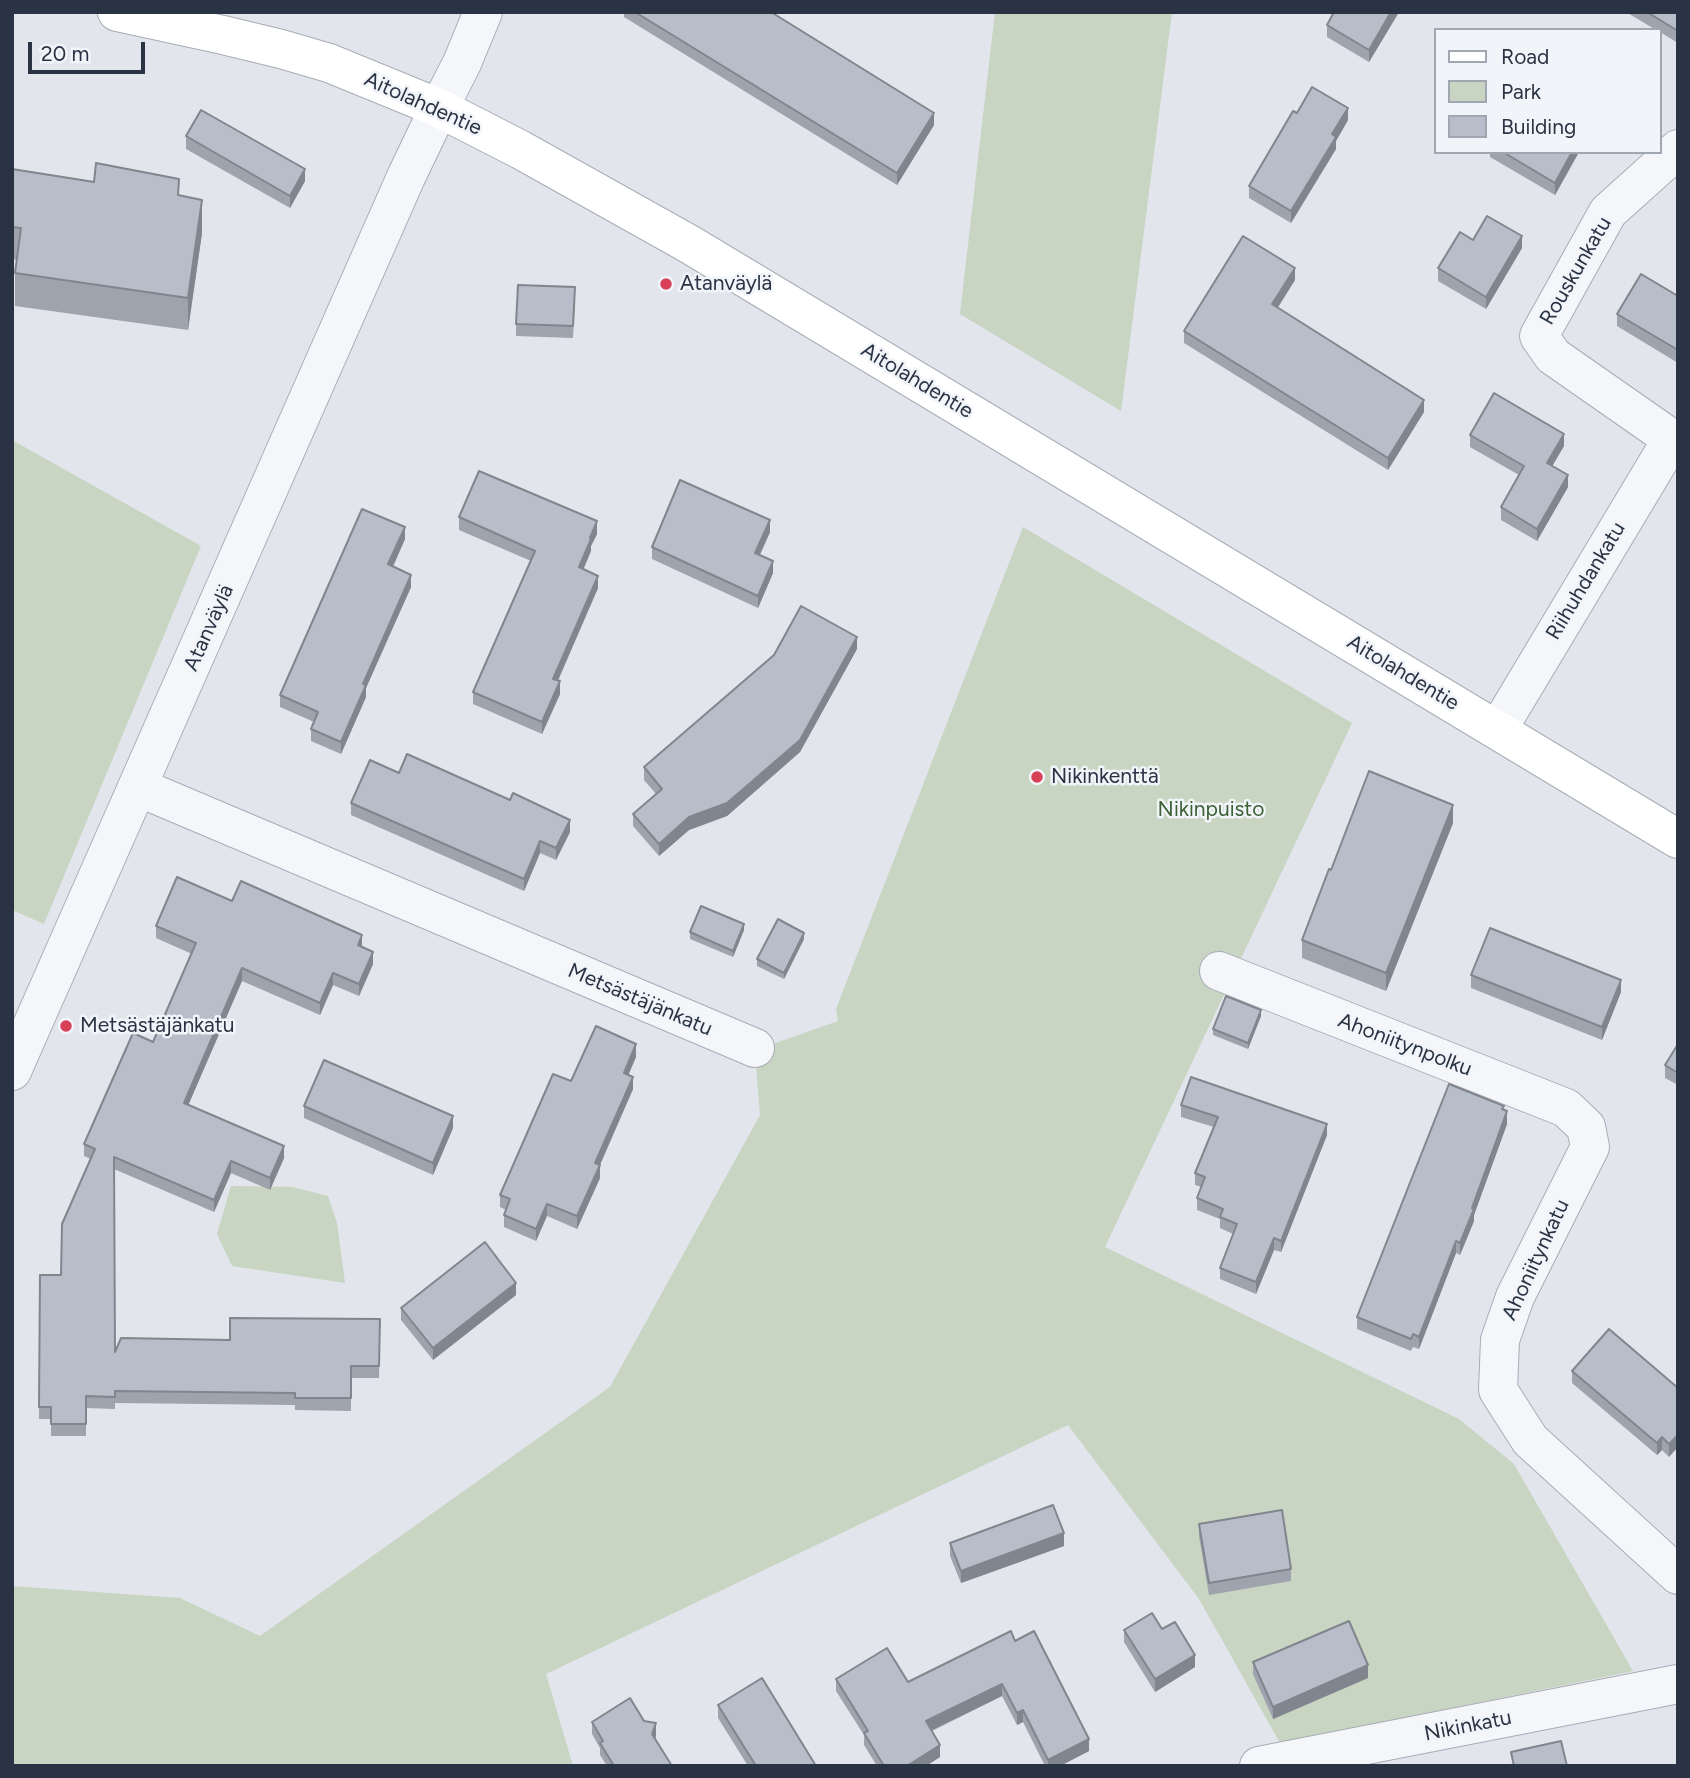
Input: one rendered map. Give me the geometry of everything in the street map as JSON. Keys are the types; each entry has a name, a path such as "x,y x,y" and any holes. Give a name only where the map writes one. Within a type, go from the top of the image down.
{"main road":[{"name":"Aitolahdentie","path":"117,12 223,34 329,64 439,108 522,150 689,244 1678,839"}],"street":[{"name":"Atanväylä","path":"12,1071 401,190 462,63 483,12"},
{"name":"Rouskunkatu","path":"1675,440 1553,356 1539,336 1608,212 1678,149"},
{"name":"Riihuhdankatu","path":"1498,729 1675,440"},
{"name":"Metsästäjänkatu","path":"138,788 755,1048"},
{"name":"Ahoniitynpolku","path":"1219,971 1566,1108 1586,1126"},
{"name":"Ahoniitynkatu","path":"1586,1126 1590,1147 1515,1297 1500,1340 1498,1390 1530,1440 1678,1575"},
{"name":"Nikinkatu","path":"1259,1766 1678,1684"}],"green space":[{"path":"995,12 1172,12 1121,411 960,314"},
{"path":"12,440 201,546 44,924 12,910"},
{"name":"Nikinpuisto","path":"1023,527 1352,723 1105,1247 1459,1419 1514,1464 1633,1671 1280,1743 1199,1599 1068,1425 546,1674 573,1766 12,1766 12,1586 180,1598 260,1636 610,1387 760,1115 756,1065 759,1049 838,1021 836,1009"},
{"path":"231,1186 293,1187 328,1196 337,1223 345,1283 232,1266 217,1234"}],"building":[{"path":"635,12 771,12 934,113 897,173"},
{"path":"1334,12 1391,12 1369,50 1327,25"},
{"path":"1647,12 1678,12 1678,31"},
{"path":"1312,87 1348,108 1332,134 1336,137 1291,211 1249,186 1293,111 1297,113"},
{"path":"201,110 305,169 290,196 186,136"},
{"path":"1506,154 1571,154 1555,183"},
{"path":"96,163 179,179 178,195 202,200 188,298 15,273 21,228 12,227 12,169 94,182"},
{"path":"1487,216 1522,236 1486,297 1438,268 1460,232 1473,240"},
{"path":"1243,236 1295,268 1272,304 1424,400 1388,458 1184,331"},
{"path":"1641,274 1678,296 1678,350 1617,314"},
{"path":"518,285 575,287 573,326 516,324"},
{"path":"1494,393 1564,434 1547,463 1568,475 1537,529 1501,507 1524,466 1470,435"},
{"path":"479,471 597,521 579,567 598,576 553,679 560,681 542,722 473,692 535,551 459,517"},
{"path":"680,480 770,520 755,553 773,561 758,596 652,547"},
{"path":"362,509 405,527 388,564 411,575 363,684 366,685 341,742 311,729 318,712 280,695"},
{"path":"801,606 857,637 800,740 727,803 689,817 659,844 633,814 662,789 644,767 774,655"},
{"path":"407,754 510,800 513,793 570,820 556,848 540,841 524,879 351,803 370,760 399,773"},
{"path":"1369,771 1453,805 1386,973 1302,940"},
{"path":"177,877 232,901 241,881 362,935 358,945 373,952 359,984 333,973 320,1003 242,968 184,1103 284,1146 270,1178 231,1161 214,1200 114,1157 115,1352 121,1338 230,1340 230,1318 380,1319 379,1366 351,1366 351,1398 295,1398 295,1393 115,1391 115,1397 86,1396 86,1424 51,1424 51,1407 39,1407 40,1275 61,1275 62,1224 95,1149 84,1144 133,1033 153,1042 196,943 156,926"},
{"path":"701,906 744,924 733,951 690,932"},
{"path":"778,919 804,933 784,973 757,959"},
{"path":"1490,928 1621,980 1602,1027 1471,975"},
{"path":"1226,996 1261,1010 1248,1043 1213,1029"},
{"path":"596,1026 636,1044 624,1073 633,1077 595,1163 600,1165 577,1216 547,1204 536,1229 504,1215 510,1199 500,1195 553,1074 571,1081"},
{"path":"1678,1044 1678,1073 1665,1065"},
{"path":"324,1060 453,1116 433,1163 304,1106"},
{"path":"1191,1077 1327,1124 1281,1241 1274,1238 1256,1282 1220,1268 1237,1224 1220,1217 1223,1209 1197,1198 1205,1177 1195,1173 1218,1117 1181,1105"},
{"path":"1449,1084 1504,1106 1502,1109 1507,1111 1460,1243 1456,1241 1419,1337 1413,1334 1411,1339 1357,1317"},
{"path":"485,1242 516,1283 433,1348 401,1308"},
{"path":"1609,1329 1678,1388 1678,1435 1669,1444 1662,1437 1657,1443 1572,1371"},
{"path":"1053,1505 1064,1533 961,1571 950,1543"},
{"path":"1282,1510 1291,1569 1209,1583 1199,1524"},
{"path":"1152,1613 1162,1629 1175,1622 1195,1655 1155,1679 1124,1630"},
{"path":"1349,1621 1368,1665 1273,1707 1253,1662"},
{"path":"1011,1631 1015,1641 1034,1631 1089,1739 1048,1760 1023,1710 1017,1713 1002,1684 926,1721 940,1745 907,1766 884,1766 864,1733 868,1731 836,1679 887,1648 908,1682"},
{"path":"762,1678 816,1766 756,1766 718,1705"},
{"path":"630,1698 644,1721 656,1723 652,1734 672,1766 614,1766 600,1743 603,1741 592,1722"},
{"path":"1561,1741 1567,1766 1514,1766 1511,1752"}],"place":[{"name":"Atanväylä","path":"666,284"},
{"name":"Nikinkenttä","path":"1037,777"},
{"name":"Metsästäjänkatu","path":"66,1026"}]}
